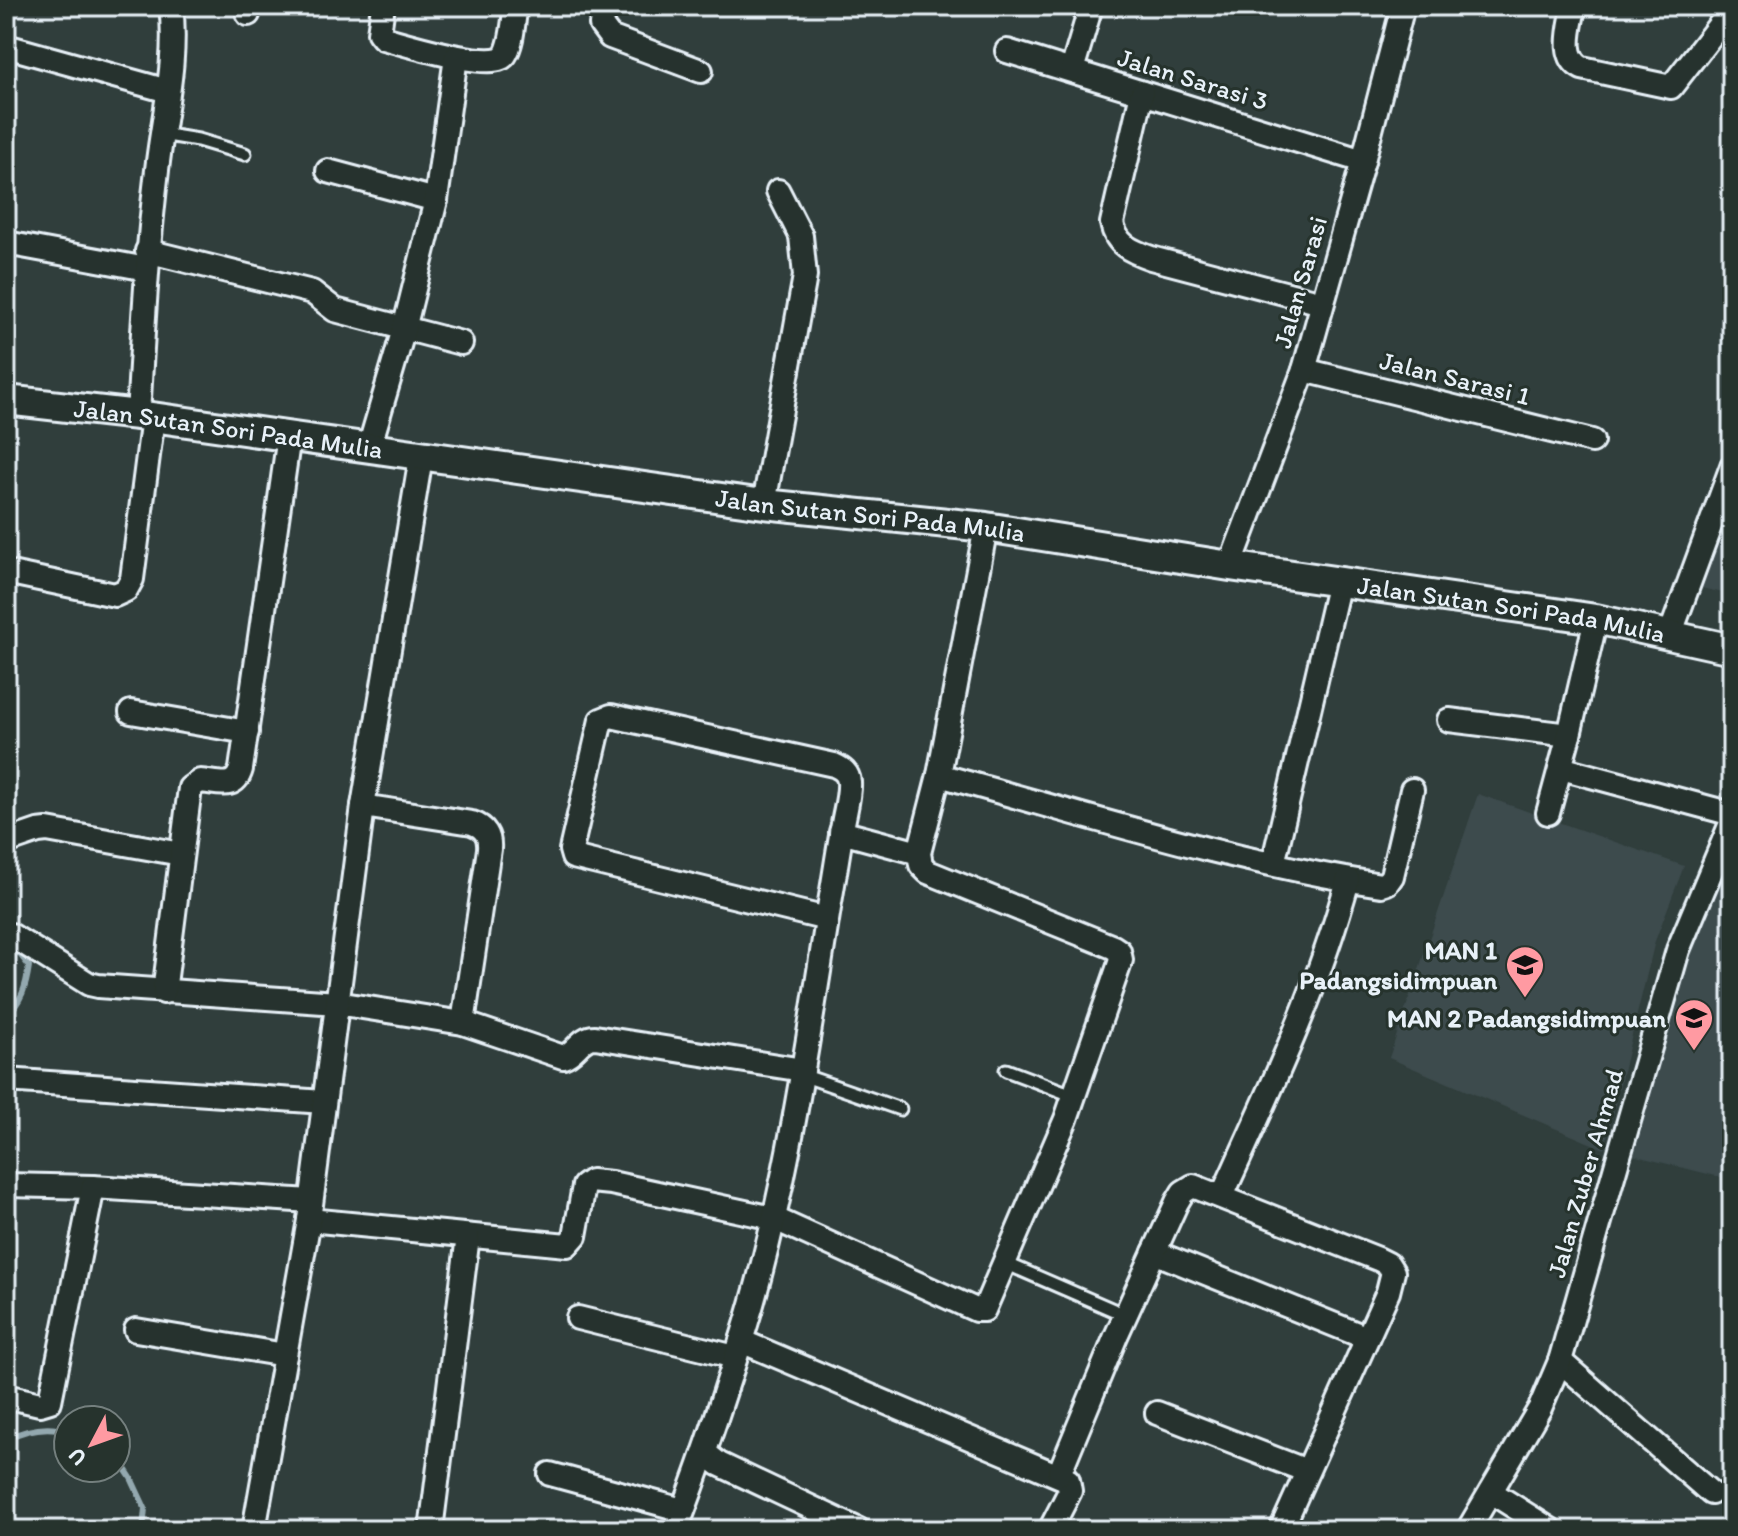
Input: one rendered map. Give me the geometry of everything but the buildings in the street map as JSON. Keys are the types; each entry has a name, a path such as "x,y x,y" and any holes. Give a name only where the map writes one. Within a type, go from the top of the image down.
{"street":[{"path":"6,572 115,595 126,590 132,579 146,416 147,260 174,49 171,6"},
{"path":"383,6 379,33 383,38 456,57 495,61 503,58 507,51 516,6"},
{"path":"604,6 601,25 610,37 701,71"},
{"path":"1072,70 1091,6"},
{"name":"Jalan Sarasi","path":"1230,566 1304,370 1403,6"},
{"path":"1574,6 1568,53 1573,63 1582,68 1671,87 1732,9"},
{"path":"6,46 168,91"},
{"name":"Jalan Sarasi 3","path":"1007,51 1363,161"},
{"path":"369,448 404,329 436,200 456,57"},
{"path":"1142,93 1112,223 1115,237 1133,252 1151,258 1322,303"},
{"path":"328,171 436,200"},
{"path":"764,504 805,276 801,236 778,191"},
{"path":"6,243 147,260 312,292 335,310 461,343"},
{"name":"Jalan Sarasi 1","path":"1304,370 1592,441"},
{"name":"Jalan Sutan Sori Pada Mulia","path":"6,400 146,416 764,504 986,527 1596,619 1732,649"},
{"path":"164,992 190,788 200,781 228,785 237,781 241,769 289,436"},
{"path":"254,1530 310,1210 363,806 421,457"},
{"path":"1670,635 1732,466"},
{"path":"6,1185 93,1187 310,1210 468,1236 556,1245 570,1244 575,1236 581,1190 586,1183 596,1181 651,1189 773,1218 976,1310 984,1310 1066,1119 1121,960 1119,951 928,872 921,865 919,853 939,775 986,527"},
{"path":"1273,864 1339,582"},
{"path":"1548,813 1596,619"},
{"path":"131,712 247,732"},
{"path":"550,1474 680,1520 738,1349 773,1218 802,1072 827,919 841,832 849,778 834,765 611,716 603,717 598,724 571,850 573,857 827,919"},
{"path":"1449,720 1569,735"},
{"path":"1561,768 1732,814"},
{"path":"939,775 1273,864 1381,885 1390,880 1412,790"},
{"path":"363,806 472,823 486,832 489,849 463,1023"},
{"name":"Jalan Zuber Ahmad","path":"1468,1530 1540,1408 1560,1361 1678,950 1732,821"},
{"path":"6,842 47,830 181,854"},
{"path":"841,832 919,853"},
{"path":"1222,1196 1278,1074 1316,979 1348,880"},
{"path":"11,935 89,984 337,1003 463,1023 563,1057 586,1039 595,1037 802,1072"},
{"path":"6,1080 324,1102"},
{"path":"1059,1474 1125,1315 1177,1202 1186,1189 1193,1186 1390,1266 1393,1277 1281,1530"},
{"path":"6,1396 40,1404 50,1401 93,1187"},
{"path":"431,1530 468,1236"},
{"path":"1154,1252 1367,1338"},
{"path":"578,1318 738,1349 1059,1474 1068,1480 1071,1487 1050,1530"},
{"path":"136,1330 285,1355"},
{"path":"1560,1361 1711,1493"},
{"path":"1157,1413 1307,1471"},
{"path":"705,1453 719,1464 859,1530"},
{"path":"1491,1492 1551,1530"}],"lane":[{"path":"161,134 198,140 245,154"},
{"path":"1006,1070 1072,1095"},
{"path":"802,1072 900,1109"},
{"path":"1005,1263 1125,1315"}],"shaded area":[{"path":"1732,433 1732,595 1697,587"},
{"name":"MAN 1 Padangsidimpuan","path":"1478,794 1684,866 1655,941 1604,1149 1389,1058"},
{"name":"MAN 2 Padangsidimpuan","path":"1732,826 1732,1180 1628,1154 1684,950"}],"waterway":[{"path":"6,1016 22,993 29,966 14,947"},
{"path":"6,1439 36,1429 52,1428"},
{"path":"132,1480 145,1508 143,1530"}],"place":[{"name":"MAN 1 Padangsidimpuan","path":"1525,999"},
{"name":"MAN 2 Padangsidimpuan","path":"1694,1052"}]}
